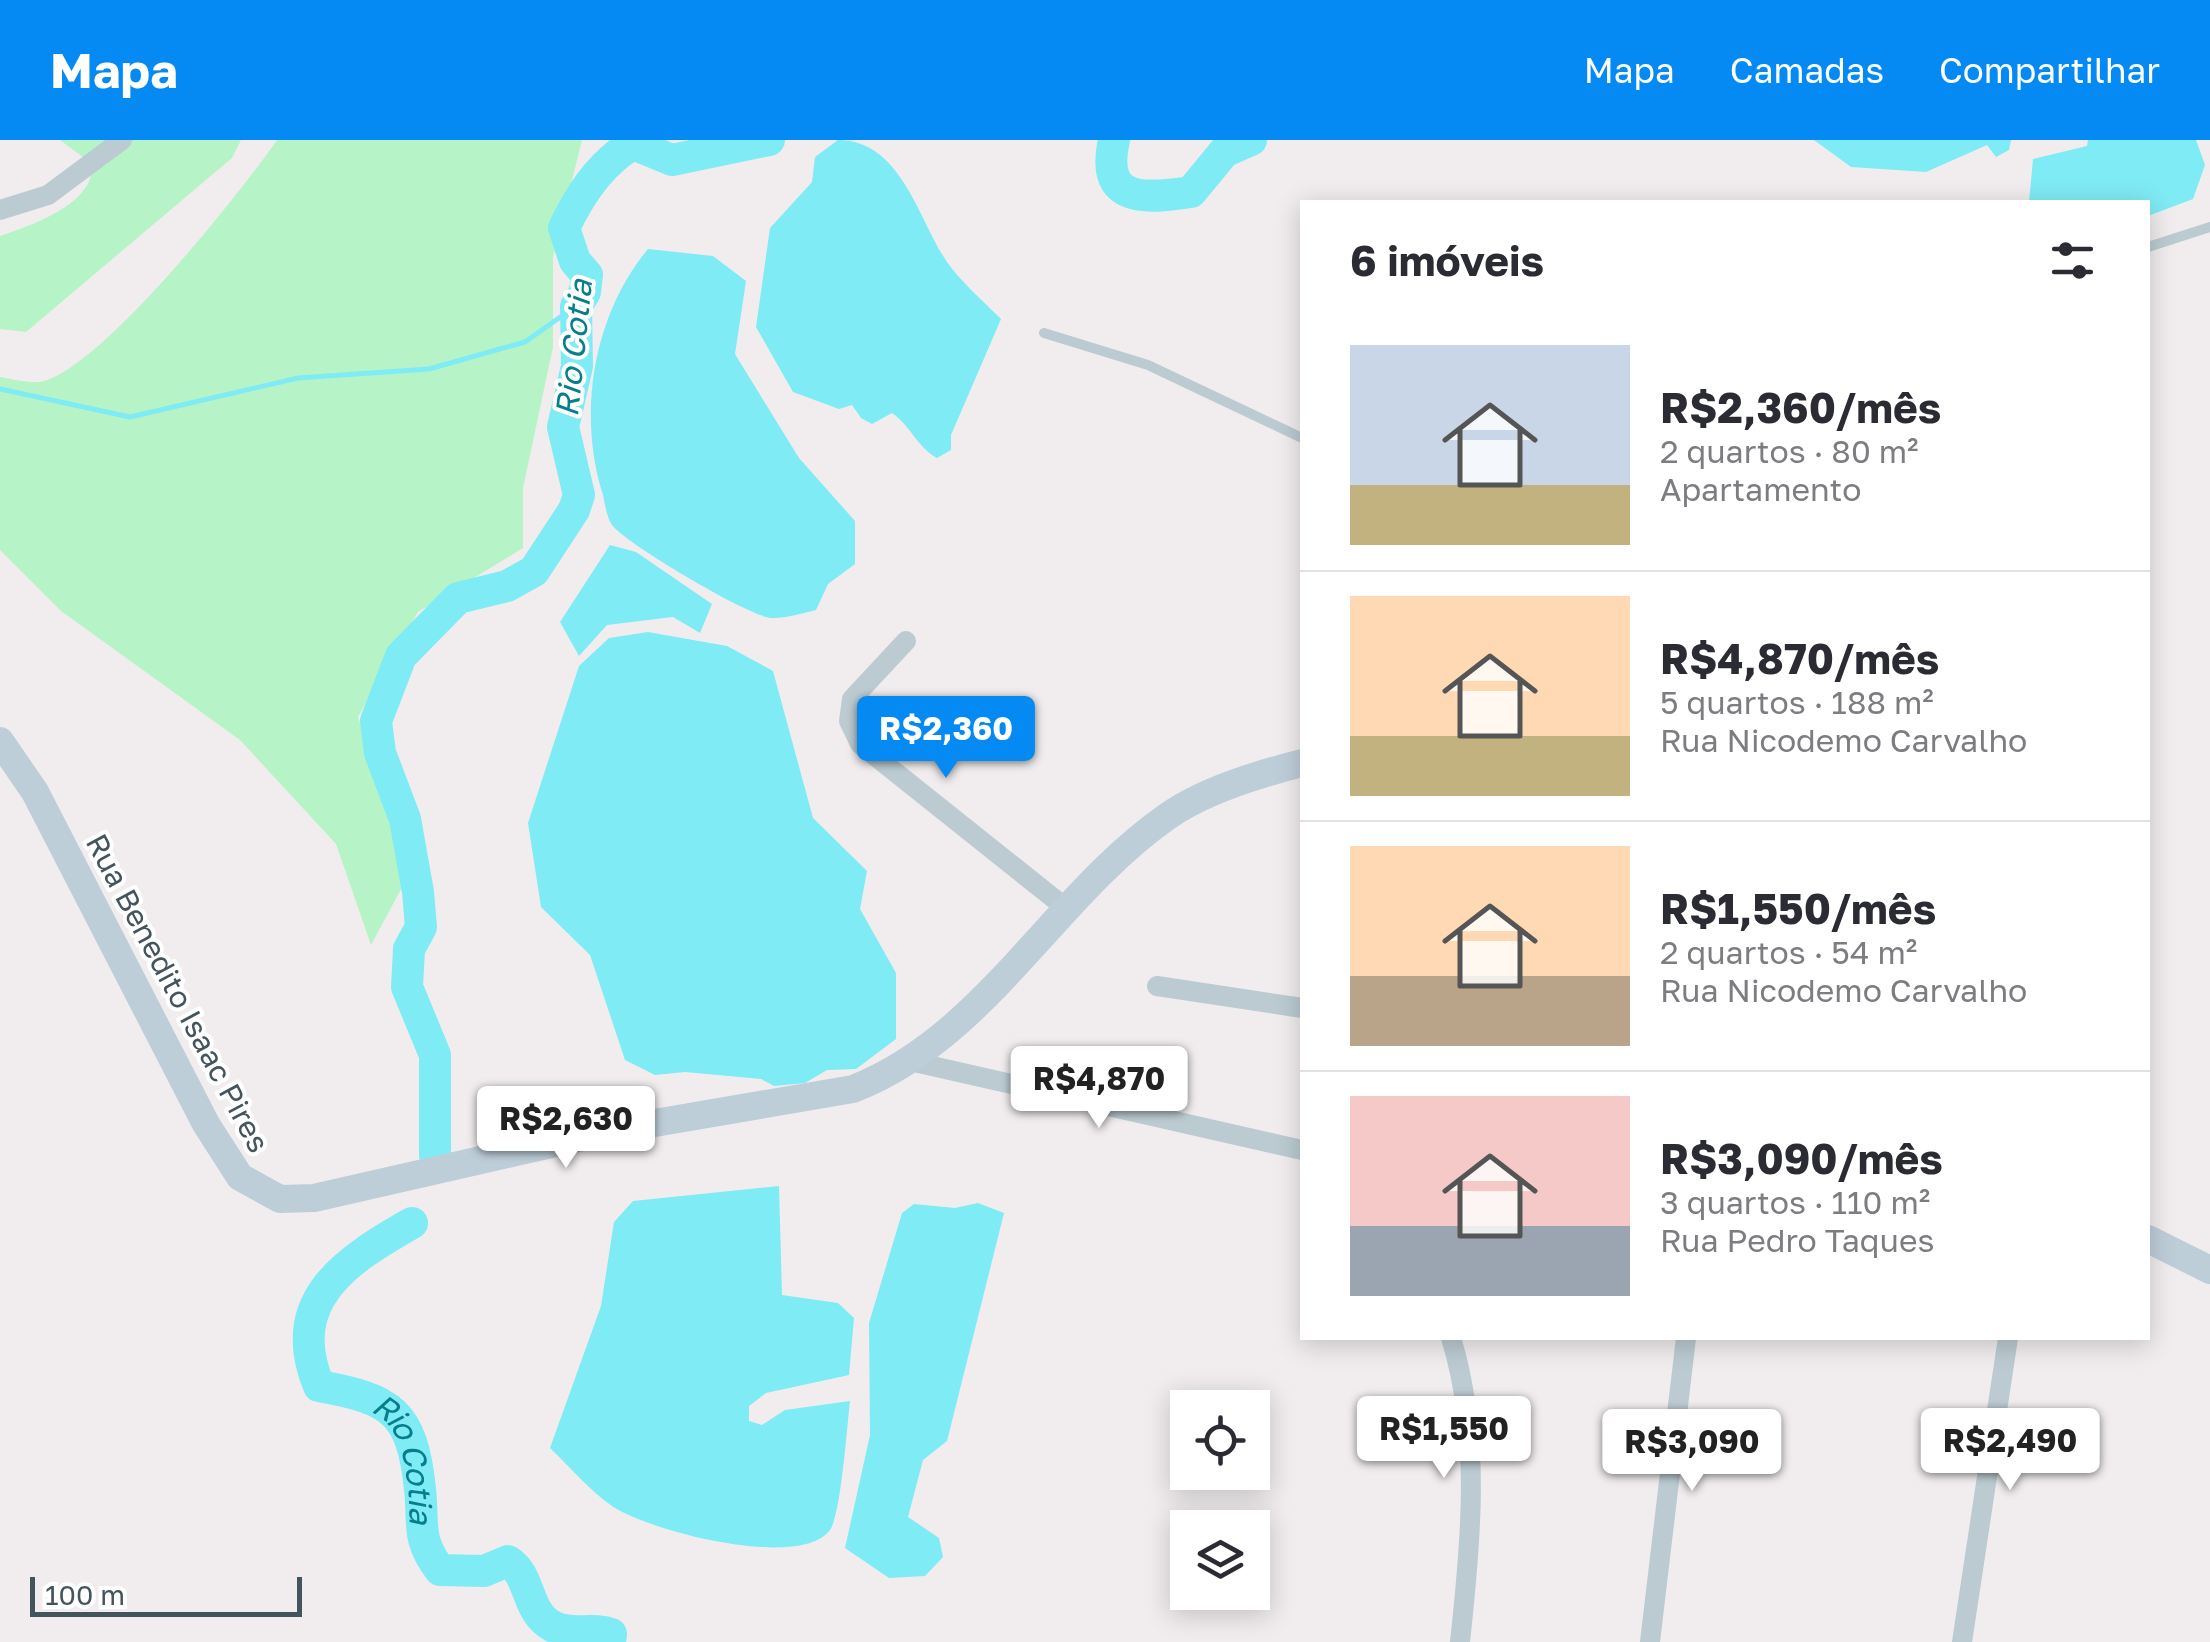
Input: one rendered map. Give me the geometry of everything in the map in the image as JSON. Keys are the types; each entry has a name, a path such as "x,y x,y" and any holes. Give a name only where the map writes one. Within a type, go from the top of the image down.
{"street":[{"path":"0,210 48,195 122,140"},
{"path":"906,641 852,699 849,721 860,744 1067,909"},
{"name":"Rua Benedito Isaac Pires","path":"0,741 35,792 206,1124 240,1177 280,1199 314,1198 608,1131 852,1089 910,1061 994,986 1067,909 1170,814 1198,799 1300,764"},
{"path":"1157,986 1300,1008"},
{"path":"910,1061 1054,1097 1300,1150"},
{"path":"2150,1240 2210,1270"},
{"path":"1451,1340 1468,1410 1470,1521 1460,1642"},
{"path":"1650,1642 1683,1340"},
{"path":"1962,1642 2008,1340"}],"lane":[{"path":"2150,246 2210,227"},
{"path":"1044,333 1148,365 1300,437"}],"green space":[{"path":"60,140 241,140 232,158 26,332 0,329 0,236 59,211 83,191 90,178 92,164"},
{"path":"277,140 582,140 553,257 553,347 523,488 523,548 418,612 358,717 413,867 371,945 336,844 240,740 61,611 0,550 0,377 39,382 64,371 96,348 202,237"}],"water":[{"path":"838,140 860,143 893,167 947,262 1001,319 951,435 951,450 937,458 892,413 872,424 861,418 852,405 839,409 793,392 756,327 770,228 812,182 815,157"},
{"path":"1814,140 2011,140 2009,150 1996,157 1987,145 1926,172 1851,167"},
{"path":"2088,140 2196,140 2205,165 2193,199 2150,215 2150,200 2029,200 2033,159 2087,146"},
{"path":"648,249 713,256 746,281 735,354 799,458 855,521 855,564 828,584 816,610 776,618 758,614 662,562 610,522 591,432 595,366 614,304"},
{"path":"610,545 636,552 712,604 700,633 673,617 607,625 579,656 560,622"},
{"path":"648,632 727,646 773,671 813,818 867,871 860,909 896,973 896,1039 856,1069 827,1070 805,1083 774,1086 761,1079 685,1072 655,1075 625,1060 590,955 541,907 528,823 579,666 609,638"},
{"path":"779,1186 782,1295 838,1303 854,1318 849,1375 766,1393 749,1406 749,1421 762,1425 785,1410 850,1401 840,1489 830,1530 814,1542 759,1547 690,1536 631,1516 604,1500 550,1448 601,1306 614,1222 633,1201"},
{"path":"978,1203 1004,1213 947,1441 923,1460 908,1517 939,1538 943,1557 925,1576 889,1578 845,1548 870,1435 869,1323 902,1213 914,1204 955,1208"}],"waterway":[{"name":"Rio Cotia","path":"435,1155 435,1055 407,987 409,949 421,927 418,892 405,819 380,753 376,721 401,656 458,598 507,586 534,571 574,510 579,495 563,427 577,366 576,306 585,292 587,275 575,261 564,228 584,192 611,160 633,144 672,160 769,140"},
{"name":"Rio Cotia","path":"1114,140 1111,161 1120,186 1130,192 1157,196 1191,192 1224,152 1251,140"},
{"path":"0,389 130,417 298,378 429,369 525,342 576,306"},
{"name":"Rio Cotia","path":"412,1223 345,1268 315,1306 309,1329 310,1356 319,1386 380,1404 404,1426 416,1463 424,1540 440,1570 484,1571 508,1561 521,1576 545,1621 561,1630 611,1634 610,1642"}]}
